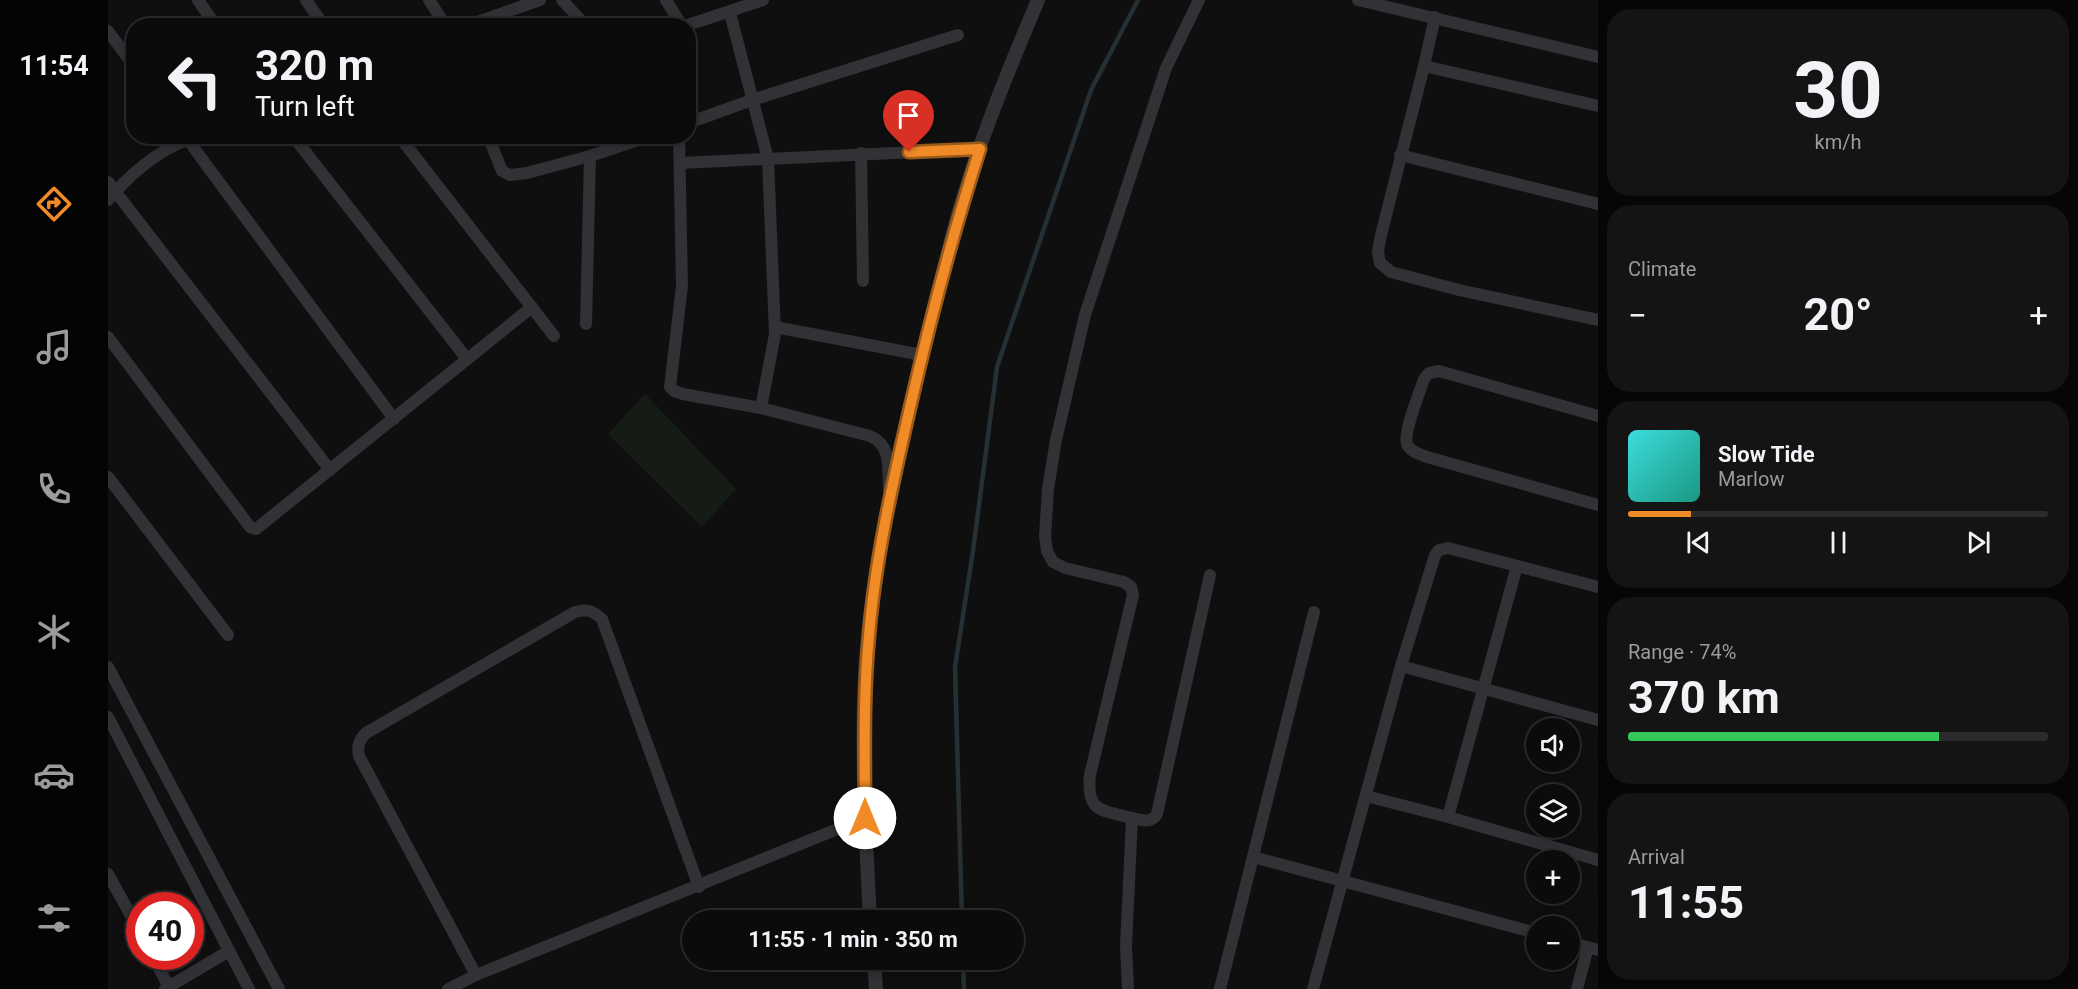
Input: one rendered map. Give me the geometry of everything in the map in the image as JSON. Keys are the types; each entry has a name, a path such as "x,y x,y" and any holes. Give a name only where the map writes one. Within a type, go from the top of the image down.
{"street":[{"path":"199,0 211,18"},
{"path":"306,0 318,18"},
{"path":"429,0 441,18"},
{"path":"489,18 540,0"},
{"path":"562,0 579,18"},
{"path":"666,0 678,18"},
{"path":"696,23 763,0"},
{"path":"869,910 865,818 865,675 874,589 890,496 922,355 958,216 980,149 1038,0"},
{"path":"1199,0 1166,68 1085,315 1056,440 1048,489 1045,536 1047,550 1053,562 1124,582 1131,587 1133,595 1090,775 1088,790 1090,800 1098,808 1149,821 1157,814 1210,575"},
{"path":"1358,0 1598,57"},
{"path":"730,13 768,159 775,327 761,408"},
{"path":"1435,17 1381,235 1378,251 1380,263 1391,272 1459,290 1598,320"},
{"path":"108,31 126,55"},
{"path":"696,120 752,100 958,35"},
{"path":"1424,66 1598,106"},
{"path":"178,144 162,151 110,191 330,470"},
{"path":"195,144 394,419"},
{"path":"299,144 467,359"},
{"path":"405,144 554,336"},
{"path":"491,144 502,171 510,175 527,173 626,144"},
{"path":"680,144 682,286 670,387 683,394 761,408 879,440 887,453 890,496"},
{"path":"681,163 980,149"},
{"path":"861,153 863,281"},
{"path":"1400,155 1598,204"},
{"path":"586,324 590,156"},
{"path":"108,337 250,527 256,529 262,527 532,307"},
{"path":"775,327 922,355"},
{"path":"1598,416 1439,371 1429,373 1424,379 1407,433 1407,442 1411,449 1427,457 1598,506"},
{"path":"108,477 228,635"},
{"path":"1313,989 1401,666 1435,555 1439,550 1448,548 1598,587"},
{"path":"1448,817 1517,566"},
{"path":"476,975 359,756 357,747 360,738 366,733 575,612 586,609 602,619 699,887"},
{"path":"1220,989 1314,612"},
{"path":"1401,666 1598,720"},
{"path":"108,667 279,989"},
{"path":"108,717 249,989"},
{"path":"1366,796 1598,860"},
{"path":"448,989 476,975 699,887 865,818"},
{"path":"1128,989 1127,935 1132,818"},
{"path":"1253,857 1526,930"},
{"path":"108,874 111,889 126,911"},
{"path":"1577,989 1593,949"},
{"path":"159,970 167,988 229,951"},
{"path":"875,970 876,989"}],"shaded area":[{"path":"645,394 736,489 702,527 608,434"}],"waterway":[{"path":"962,910 955,667 997,367 1091,90 1138,0"},
{"path":"963,970 964,989"}],"route":[{"path":"865,818 865,675 874,589 890,496 922,355 958,216 980,149 909,152"}]}
